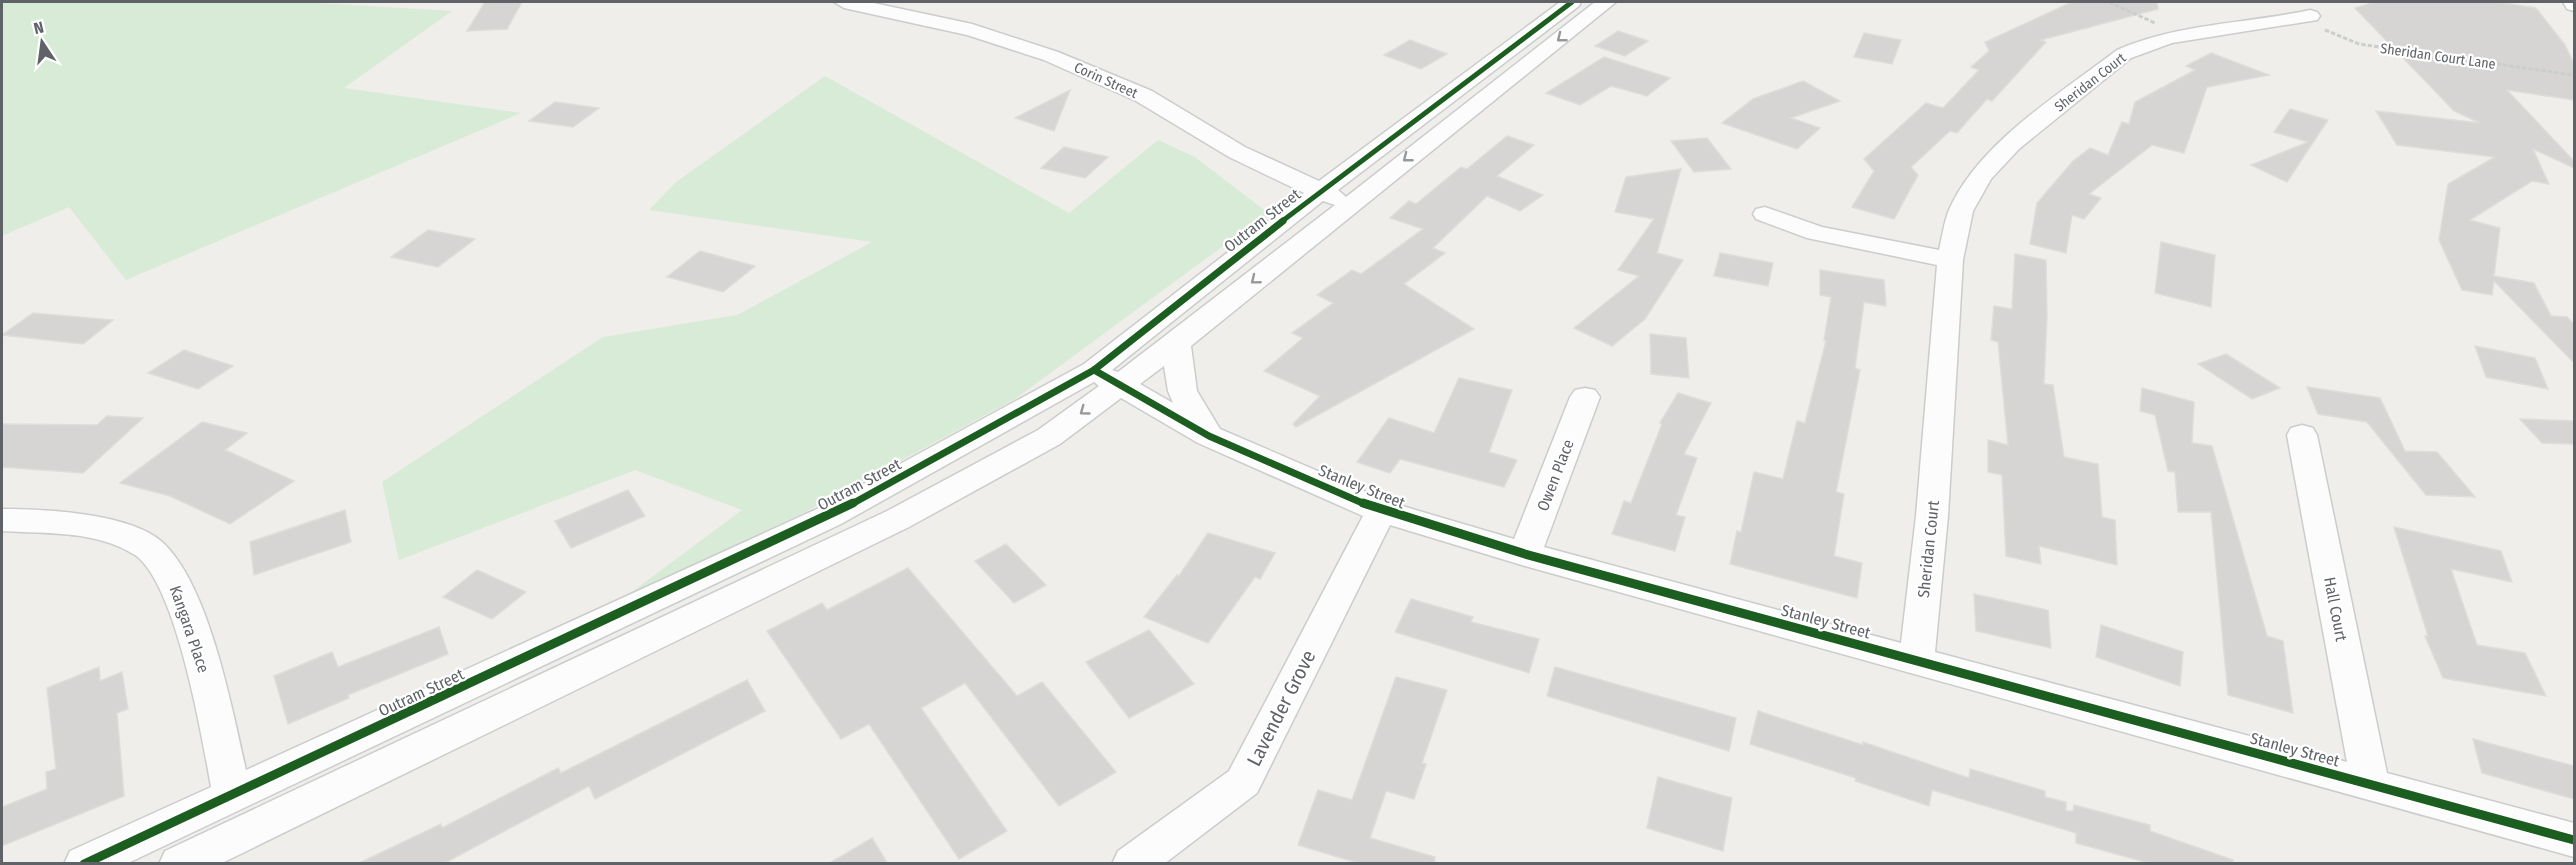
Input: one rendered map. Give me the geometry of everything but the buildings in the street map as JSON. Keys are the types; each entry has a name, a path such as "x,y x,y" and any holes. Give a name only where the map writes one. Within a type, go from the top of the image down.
{"street":[{"name":"Corin Street","path":"844,2 972,30 1051,56 1144,96 1237,152 1349,204"},
{"name":"Outram Street","path":"179,864 898,519 1049,437 1106,378 1321,191 1572,2"},
{"name":"Outram Street","path":"84,864 830,516 1177,343 1349,204 1607,2"},
{"name":"Sheridan Court","path":"1917,659 1932,516 1950,260 1961,211 1981,176 2011,144 2124,54 2145,43 2180,35 2276,25 2310,16"},
{"path":"1765,214 1816,232 1950,260"},
{"path":"1177,343 1177,371 1182,397 1209,436"},
{"name":"Stanley Street","path":"1106,378 1209,436 1382,511 1525,554 1917,659 2574,840"},
{"name":"Owen Place","path":"1525,554 1585,396"},
{"name":"Hall Court","path":"2302,435 2370,783"},
{"name":"Lavender Grove","path":"1157,857 1243,782 1382,511"},
{"name":"Kangara Place","path":"2,520 71,523 114,533 149,548 172,578 187,621 209,687 232,795"}],"path":[{"path":"2109,2 2180,35"}],"green space":[{"path":"2,2 302,2 452,11 344,88 521,113 126,280 69,207 2,236"},
{"path":"825,76 1069,213 1158,140 1195,157 1268,213 1015,399 785,523 621,600 742,510 635,470 399,560 382,482 603,337 737,315 872,242 649,210 676,182"}],"cycle path":[{"path":"84,864 830,516 1094,370 1321,191 1572,2"},
{"path":"1094,370 1209,436 1381,511 1525,554 2574,840"}]}
